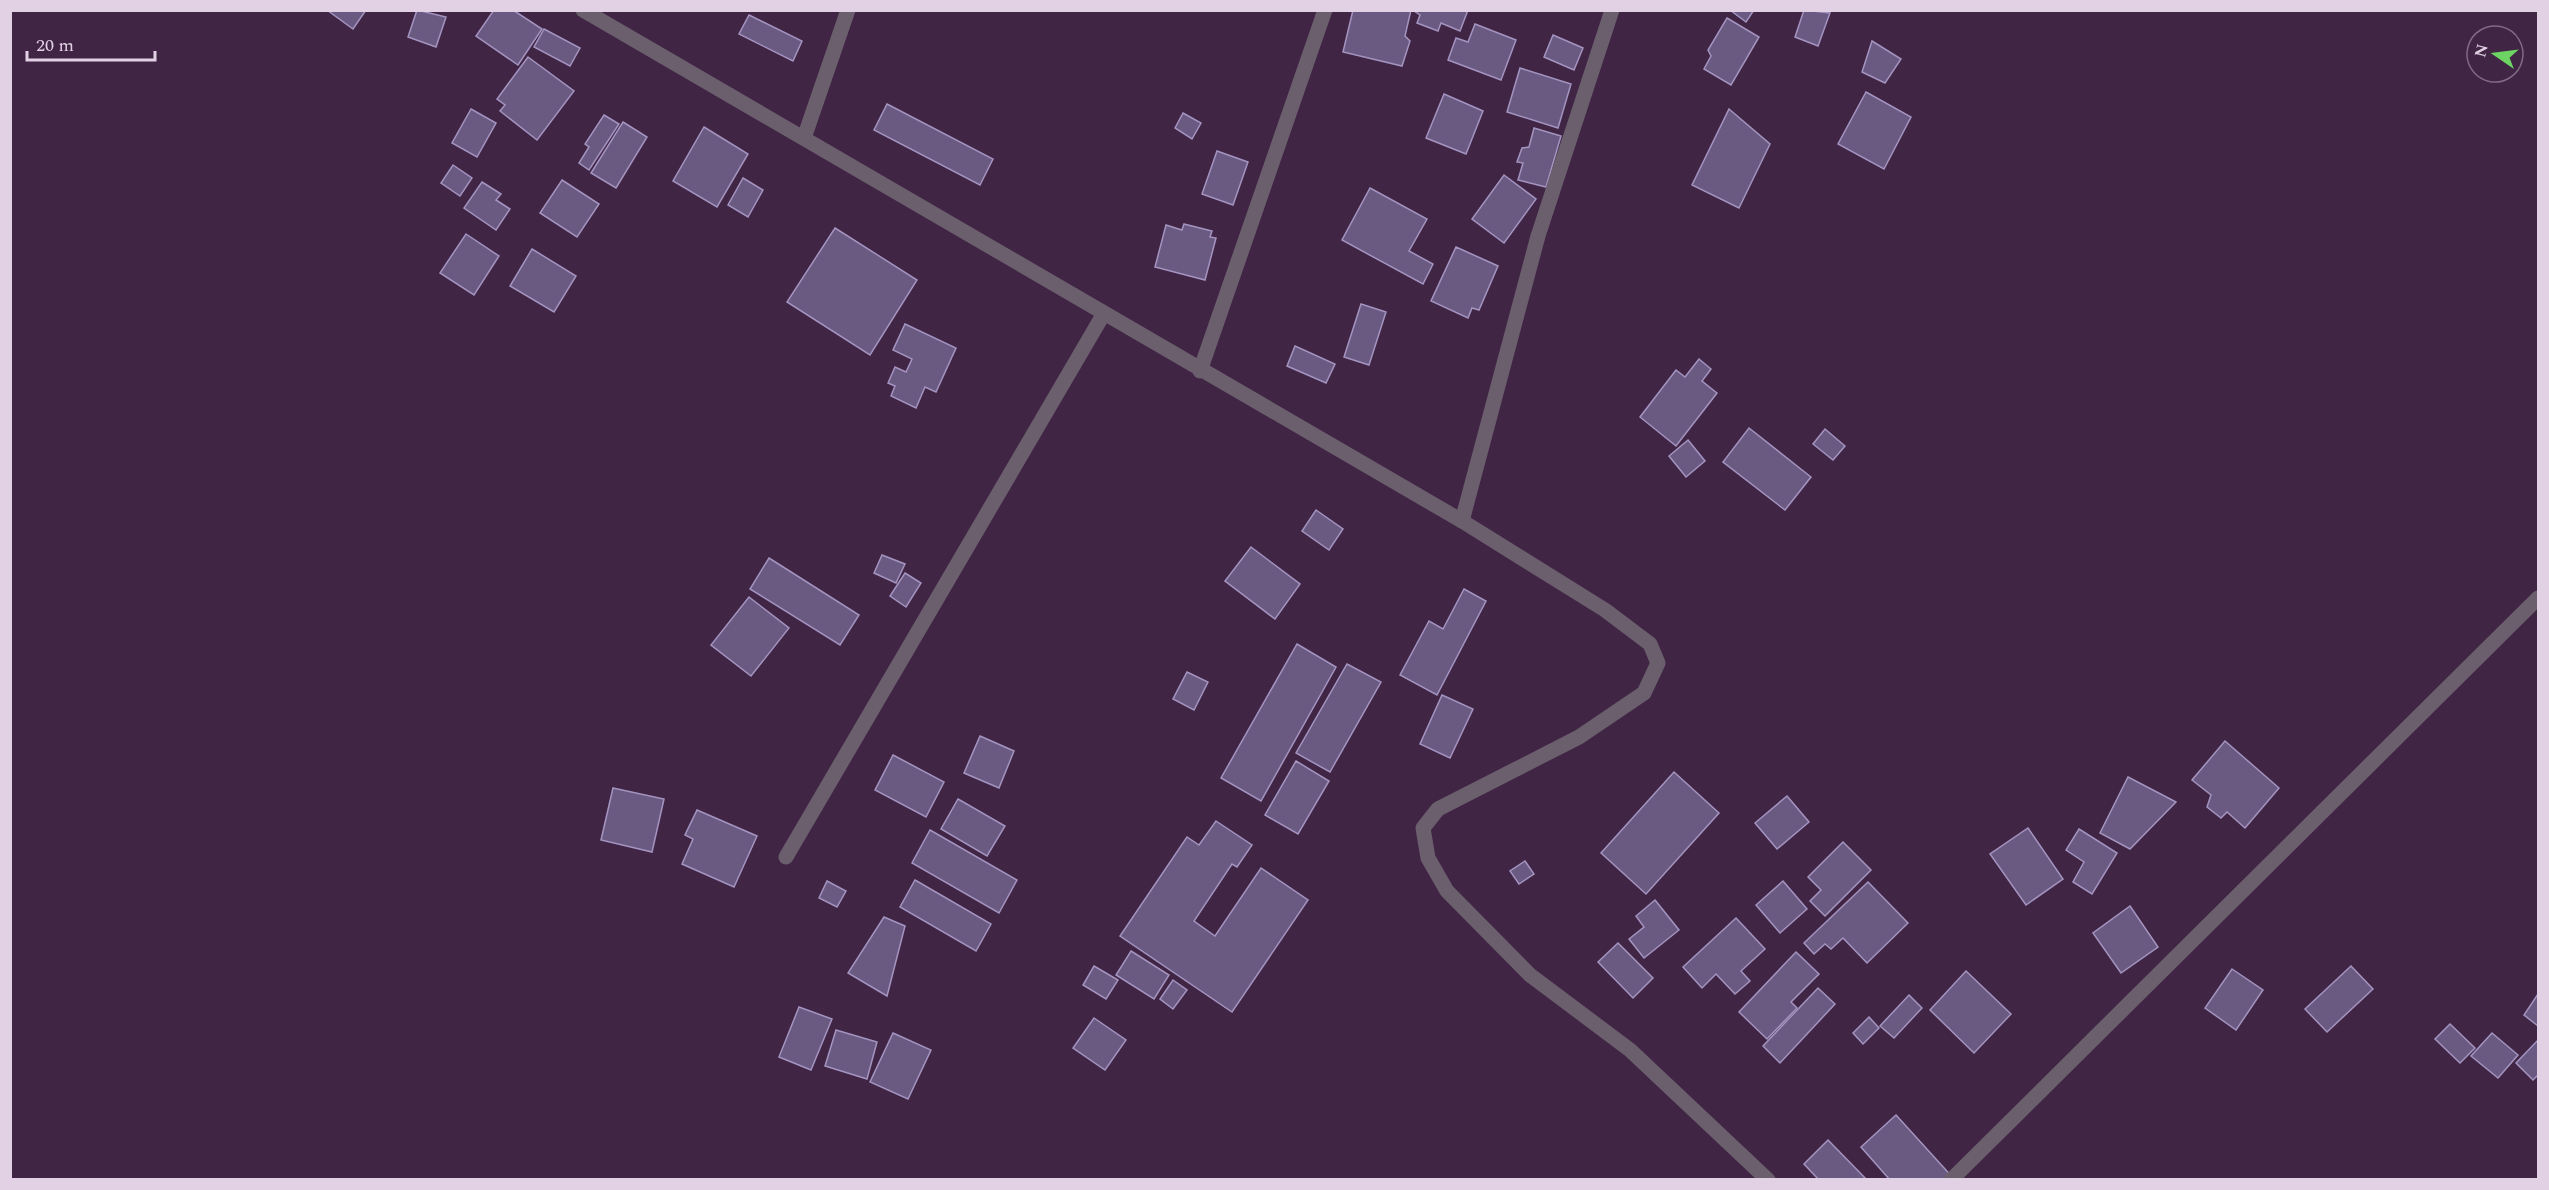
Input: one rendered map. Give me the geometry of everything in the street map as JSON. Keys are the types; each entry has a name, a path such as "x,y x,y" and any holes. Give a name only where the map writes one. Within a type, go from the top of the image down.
{"street":[{"path":"583,10 1200,371 1462,521 1605,610 1650,644 1658,663 1644,693 1579,737 1438,809 1424,828 1428,858 1447,891 1530,975 1630,1050 1768,1179"},
{"path":"804,138 848,10"},
{"path":"1200,371 1325,10"},
{"path":"1462,521 1538,236 1612,10"},
{"path":"786,857 1104,315"},
{"path":"1951,1179 2538,598"}],"building":[{"path":"327,10 366,10 353,29"},
{"path":"417,10 446,17 436,47 408,37"},
{"path":"494,10 513,10 542,29 518,65 476,36"},
{"path":"1353,10 1411,10 1405,36 1410,41 1402,66 1343,52"},
{"path":"1468,10 1460,31 1441,23 1438,31 1417,23 1420,15 1414,11"},
{"path":"1730,10 1754,10 1746,22"},
{"path":"1804,10 1830,13 1818,46 1795,37"},
{"path":"749,15 802,41 793,61 739,34"},
{"path":"1727,18 1759,37 1731,85 1704,69 1711,56 1708,50"},
{"path":"1475,24 1516,40 1501,80 1448,60 1456,38 1468,42"},
{"path":"544,29 580,48 570,66 534,47"},
{"path":"1553,35 1583,48 1574,70 1544,57"},
{"path":"1872,41 1901,59 1885,83 1862,72"},
{"path":"528,57 574,91 537,140 500,111 505,105 497,99"},
{"path":"1520,68 1571,84 1558,128 1507,112"},
{"path":"1866,92 1911,117 1884,169 1838,144"},
{"path":"1444,94 1483,111 1466,154 1426,138"},
{"path":"887,104 993,159 980,185 874,130"},
{"path":"471,109 496,123 477,157 452,143"},
{"path":"1729,109 1770,144 1739,208 1692,185"},
{"path":"1183,113 1201,123 1192,139 1175,128"},
{"path":"604,115 619,124 589,170 579,163 589,147 585,144"},
{"path":"623,122 647,137 616,188 591,173"},
{"path":"704,127 748,154 717,207 673,181"},
{"path":"1534,128 1561,136 1546,187 1518,180 1523,163 1517,162 1522,148 1529,147"},
{"path":"1217,151 1248,162 1233,205 1202,194"},
{"path":"453,165 472,178 460,196 441,183"},
{"path":"1504,175 1536,199 1504,243 1472,219"},
{"path":"743,178 763,190 748,217 728,205"},
{"path":"562,180 599,204 577,237 540,213"},
{"path":"482,182 501,194 496,200 510,209 496,230 464,208"},
{"path":"1370,188 1427,219 1409,251 1433,264 1423,284 1342,240"},
{"path":"1184,224 1212,231 1210,237 1216,238 1205,280 1155,267 1166,225 1182,230"},
{"path":"835,228 917,280 870,355 787,302"},
{"path":"466,234 499,256 474,295 440,273"},
{"path":"1456,247 1498,266 1479,310 1472,308 1468,318 1431,301"},
{"path":"532,249 576,276 554,312 510,286"},
{"path":"1361,304 1386,312 1369,365 1344,357"},
{"path":"905,324 956,348 936,392 925,387 916,408 891,396 895,386 888,383 895,367 906,372 912,359 893,350"},
{"path":"1295,346 1335,364 1326,383 1287,366"},
{"path":"1699,359 1711,369 1702,381 1717,393 1676,446 1640,417 1676,370 1685,377"},
{"path":"1749,428 1811,477 1785,510 1723,462"},
{"path":"1825,429 1845,446 1833,460 1813,444"},
{"path":"1688,440 1705,461 1686,477 1669,456"},
{"path":"1316,510 1343,529 1329,550 1302,531"},
{"path":"1251,547 1300,584 1275,619 1225,581"},
{"path":"882,555 905,564 896,583 874,573"},
{"path":"769,558 859,615 840,645 750,589"},
{"path":"905,573 921,583 906,607 890,596"},
{"path":"1464,589 1486,601 1437,695 1400,675 1429,621 1443,629"},
{"path":"749,597 789,628 751,676 711,645"},
{"path":"1297,644 1336,667 1261,801 1221,778"},
{"path":"1347,664 1381,682 1330,772 1296,753"},
{"path":"1187,672 1208,682 1194,710 1173,699"},
{"path":"1442,695 1473,709 1450,758 1420,744"},
{"path":"980,736 1014,751 999,788 964,773"},
{"path":"2225,741 2279,788 2245,828 2227,812 2221,818 2207,807 2211,795 2192,780"},
{"path":"893,755 944,782 926,817 875,790"},
{"path":"1296,761 1329,781 1298,834 1265,815"},
{"path":"1674,772 1719,813 1646,894 1601,853"},
{"path":"2128,777 2176,802 2130,849 2100,833"},
{"path":"613,788 664,799 652,852 601,840"},
{"path":"1787,796 1809,822 1777,849 1755,823"},
{"path":"958,799 1005,826 987,856 941,829"},
{"path":"697,810 757,836 734,887 682,864 693,839 685,835"},
{"path":"1216,821 1252,845 1237,867 1232,864 1194,921 1215,936 1261,868 1308,900 1232,1012 1120,936 1187,837 1199,845"},
{"path":"2028,828 2063,879 2026,905 1990,854"},
{"path":"2079,829 2117,853 2092,894 2073,882 2084,862 2066,850"},
{"path":"930,830 1017,880 999,913 912,863"},
{"path":"1843,842 1871,870 1825,916 1810,901 1821,890 1808,877"},
{"path":"1525,861 1534,874 1519,884 1510,871"},
{"path":"915,880 991,924 976,951 900,907"},
{"path":"827,881 846,891 837,907 819,898"},
{"path":"1783,881 1807,909 1780,933 1756,905"},
{"path":"1868,882 1908,923 1867,963 1843,938 1831,949 1825,944 1814,954 1804,943"},
{"path":"1655,900 1679,930 1644,958 1629,939 1644,927 1636,916"},
{"path":"2130,906 2158,947 2121,973 2093,933"},
{"path":"884,917 905,926 887,996 848,973"},
{"path":"1736,918 1765,949 1741,971 1750,981 1735,994 1716,974 1702,988 1683,967"},
{"path":"1618,943 1653,978 1633,998 1598,962"},
{"path":"1131,951 1169,975 1154,999 1116,975"},
{"path":"1796,952 1819,974 1791,1002 1797,1008 1767,1039 1739,1012"},
{"path":"1094,966 1118,980 1106,999 1083,985"},
{"path":"2351,966 2373,989 2327,1032 2305,1009"},
{"path":"2232,969 2263,990 2236,1030 2205,1008"},
{"path":"1966,971 2011,1014 1974,1053 1930,1010"},
{"path":"1173,980 1187,990 1173,1009 1160,999"},
{"path":"1818,988 1835,1004 1780,1063 1763,1046"},
{"path":"2538,994 2538,1026 2524,1015"},
{"path":"1909,995 1922,1008 1894,1038 1880,1026"},
{"path":"799,1007 832,1019 811,1070 779,1057"},
{"path":"1869,1017 1879,1028 1863,1044 1853,1033"},
{"path":"1094,1018 1126,1040 1105,1070 1073,1048"},
{"path":"2450,1024 2475,1048 2460,1063 2435,1039"},
{"path":"836,1030 877,1042 867,1079 825,1066"},
{"path":"893,1033 931,1050 908,1099 870,1082"},
{"path":"2492,1033 2518,1055 2498,1078 2471,1056"},
{"path":"2538,1040 2538,1075 2533,1080 2516,1063"},
{"path":"1896,1115 1955,1180 1890,1180 1861,1147"},
{"path":"1828,1140 1867,1180 1819,1180 1804,1164"}]}
